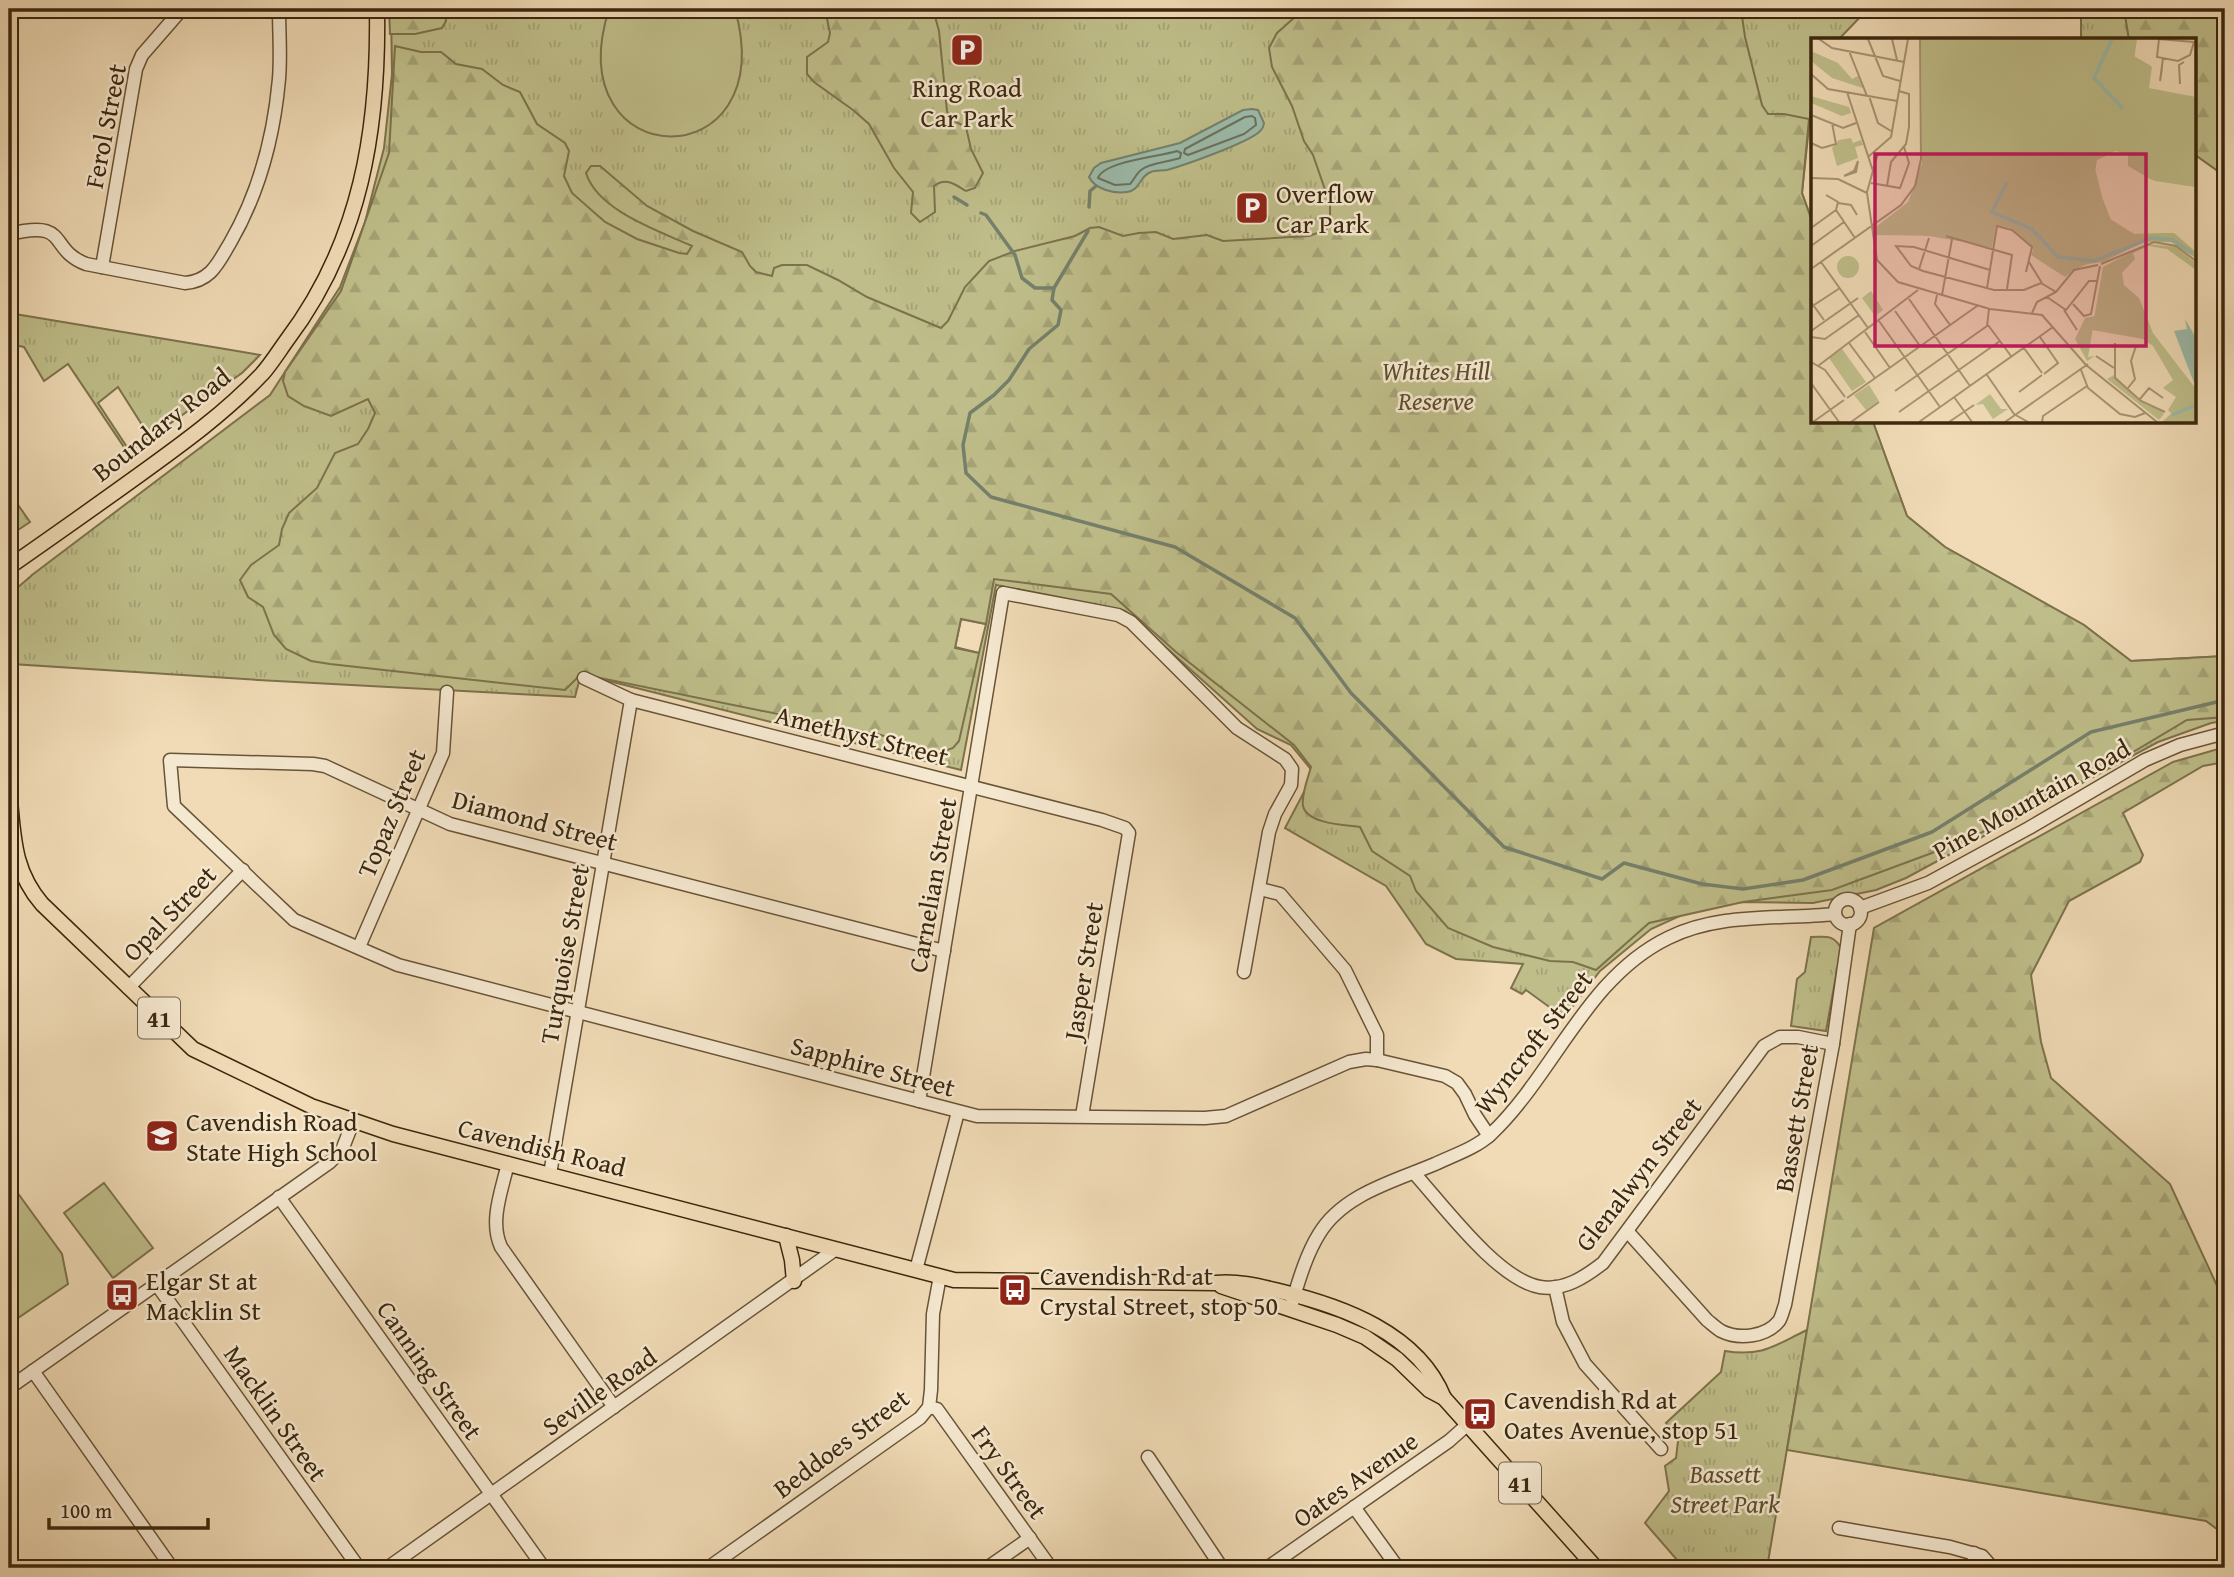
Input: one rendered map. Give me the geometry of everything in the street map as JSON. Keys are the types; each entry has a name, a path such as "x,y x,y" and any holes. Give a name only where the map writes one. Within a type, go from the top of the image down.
{"main road":[{"name":"Boundary Road","path":"13,561 212,421 263,373 300,323 333,267 358,197 375,94 377,9"},
{"name":"Cavendish Road","path":"9,791 18,860 30,889 128,988 200,1054 302,1102 353,1122 940,1276 971,1281 1242,1283 1292,1302 1351,1314 1387,1333 1425,1366 1437,1381 1444,1398 1596,1568"},
{"path":"786,1236 794,1281"}],"street":[{"path":"9,18 14,9"},
{"name":"Ferol Street","path":"102,267 136,69 142,55 182,9"},
{"path":"9,234 42,229 53,233 76,260 102,267 185,283 198,282 208,275 239,227 256,187 267,150 279,77 279,9"},
{"name":"Carnelian Street","path":"919,1101 1003,593 1118,615 1131,622 1237,728 1284,759 1292,769 1292,785 1275,814 1269,832 1260,889"},
{"name":"Amethyst Street","path":"584,678 631,700 1102,820 1125,828 1129,833"},
{"name":"Topaz Street","path":"359,947 443,753 447,692"},
{"name":"Turquoise Street","path":"550,1174 631,700"},
{"name":"Pine Mountain Road","path":"1860,908 1928,883 2145,760 2180,745 2225,733"},
{"name":"Diamond Street","path":"243,870 174,806 170,760 325,766 450,824 944,951"},
{"name":"Jasper Street","path":"1082,1116 1129,833"},
{"name":"Opal Street","path":"128,988 243,870"},
{"name":"Sapphire Street","path":"243,870 294,920 398,965 958,1112 977,1116 1226,1116 1349,1062 1377,1059 1445,1076 1457,1083 1489,1136"},
{"path":"1244,972 1260,889 1280,894 1345,970 1377,1035 1377,1059"},
{"path":"1845,899 1855,901 1860,908 1859,919 1850,924 1841,922 1835,914 1837,905 1845,899"},
{"name":"Wyncroft Street","path":"1292,1302 1315,1241 1330,1219 1353,1200 1474,1146 1489,1136 1522,1098 1614,976 1642,954 1667,938 1722,920 1835,914"},
{"name":"Bassett Street","path":"1628,1231 1707,1320 1720,1331 1752,1336 1770,1329 1780,1319 1785,1305 1833,1044 1850,924"},
{"name":"Glenalwyn Street","path":"1555,1287 1568,1284 1603,1263 1764,1046 1780,1037 1798,1037 1833,1044"},
{"path":"916,1270 958,1112"},
{"path":"9,1388 335,1159 344,1146 353,1122"},
{"path":"508,1163 496,1217 495,1235 614,1407"},
{"path":"1414,1173 1492,1260 1515,1279 1540,1287 1555,1287 1563,1322 1585,1364 1661,1449"},
{"name":"Canning Street","path":"279,1197 544,1568"},
{"name":"Seville Road","path":"387,1568 836,1249"},
{"name":"Beddoes Street","path":"708,1568 920,1418 929,1407 933,1314 940,1276"},
{"name":"Macklin Street","path":"157,1284 359,1568"},
{"path":"33,1371 172,1568"},
{"name":"Fry Street","path":"929,1407 937,1409 1051,1568"},
{"name":"Oates Avenue","path":"1267,1568 1449,1441 1467,1425"},
{"path":"1148,1457 1222,1568"},
{"path":"1354,1507 1398,1568"},
{"path":"1839,1528 1974,1553 1987,1559 1989,1568"},
{"path":"987,1568 1030,1538"},
{"path":"1974,1553 1974,1568"}],"green space":[{"path":"389,9 445,9 446,21 442,28 415,34 390,34"},
{"name":"Whites Hill Reserve","path":"391,9 1868,9 1840,38 1811,38 1811,108 1802,193 1811,218 1811,424 1874,424 1907,516 1945,547 2084,625 2131,661 2225,656 2225,721 2211,723 2158,742 1906,878 1876,890 1813,903 1736,902 1684,914 1651,929 1600,971 1566,1015 1552,1009 1526,990 1522,994 1511,988 1523,964 1456,959 1426,944 1386,886 1285,828 1314,773 1291,745 1257,729 1125,611 996,585 961,770 581,674 575,697 12,664 8,615 15,590 270,395 340,287 365,222 384,148 392,74","holes":["961,619 986,624 979,653 955,647"]},
{"path":"609,9 735,9 741,65 728,105 702,129 670,136 638,128 613,104 601,64"},
{"path":"825,9 933,9 939,31 947,111 950,119 966,127 971,149 983,173 975,188 966,191 950,182 938,183 934,186 935,212 920,222 911,213 913,192 894,168 869,124 807,74 807,57 828,42 830,33"},
{"name":"Whites Hill Reserve","path":"1304,9 1741,9 1762,105 1768,114 1809,119 1802,193 1811,218 1811,424 1874,424 1907,516 1945,547 2084,625 2131,661 2225,656 2225,717 2187,720 2103,770 1967,840 1832,890 1743,902 1649,923 1596,970 1573,962 1550,961 1493,947 1448,928 1416,891 1410,876 1372,851 1360,827 1319,820 1306,812 1303,797 1311,767 1294,745 1176,652 1111,594 994,579 986,624 961,619 955,648 979,653 959,741 953,748 936,754 881,735 581,674 565,690 311,661 286,649 274,635 263,607 248,597 240,580 251,565 279,545 289,513 317,488 335,453 358,444 375,413 368,399 331,416 304,406 288,396 283,381 285,372 341,291 389,153 395,46 421,52 441,52 456,64 482,69 503,85 520,92 537,124 565,143 569,151 564,176 572,193 605,222 637,239 679,253 687,254 692,246 616,209 593,186 586,173 591,166 600,166 647,206 693,231 742,252 756,272 772,276 774,268 782,265 807,265 867,297 941,328 948,321 965,287 989,261 1015,251 1075,236 1090,228 1099,227 1123,236 1156,232 1173,239 1207,235 1223,241 1309,236 1326,230 1330,222 1330,204 1313,155 1304,141 1292,106 1272,67 1269,48 1277,33"},
{"path":"2075,9 2225,9 2225,176 2196,155 2196,38 2081,38 2081,12"},
{"path":"2124,9 2225,9 2225,176 2196,155 2196,38 2129,38"},
{"path":"9,313 260,355 242,373 128,453 68,364 44,381 24,347 9,344","holes":["118,387 149,436 129,450 98,403"]},
{"path":"9,492 30,522 9,536"},
{"path":"2225,747 2225,762 2203,766 2123,813 2143,855 2140,862 2069,901 2031,975 2041,1042 2051,1078 2170,1184 2225,1303 2225,1535 2206,1521 1787,1450 1874,928 2173,762"},
{"path":"1811,937 1832,938 1841,948 1826,1031 1791,1026 1797,979 1805,972"},
{"path":"9,1181 62,1254 68,1284 9,1324"},
{"path":"104,1183 153,1248 113,1278 64,1213"},
{"name":"Bassett Street Park","path":"1807,1330 1767,1568 1684,1568 1645,1523 1669,1491 1665,1466 1676,1458 1678,1441 1666,1423 1721,1372 1725,1351 1759,1351"}],"water":[{"path":"1243,110 1258,110 1264,123 1261,130 1252,137 1167,170 1151,172 1132,191 1105,190 1089,177 1101,163 1180,143"}],"waterway":[{"path":"1089,207 1090,191 1096,186"},
{"path":"954,197 967,205"},
{"path":"981,213 986,215 1015,255 1022,278 1035,288 1054,288"},
{"path":"1088,231 1054,288 1052,300 1061,310 1058,325 1029,349 1009,380 970,413 963,445 966,473 991,497 1175,547 1295,618 1351,693 1504,847 1602,879 1624,863 1702,884 1743,889 1803,880 1932,832 2091,732 2225,700"}],"place":[{"name":"Ring Road Car Park","path":"967,50"},
{"name":"Overflow Car Park","path":"1252,208"},
{"name":"Cavendish Road State High School","path":"162,1136"},
{"name":"Cavendish Rd at Crystal Street, stop 50","path":"1015,1290"},
{"name":"Elgar St at Macklin St","path":"122,1295"},
{"name":"Cavendish Rd at Oates Avenue, stop 51","path":"1480,1414"}]}
